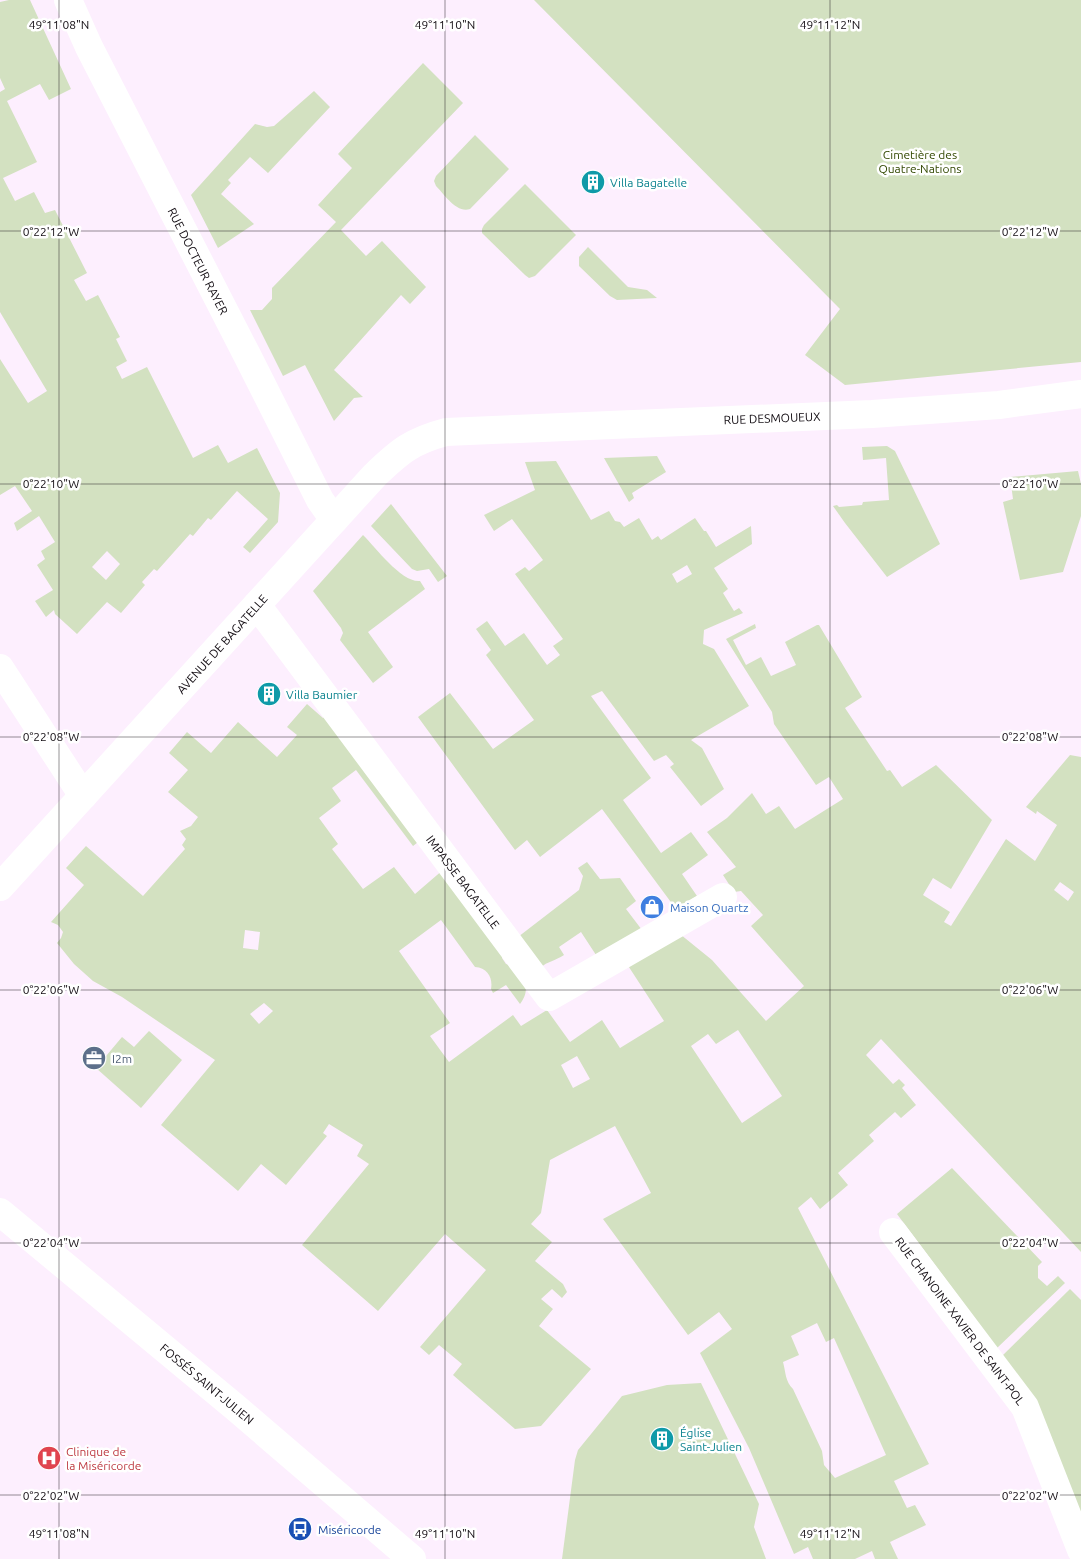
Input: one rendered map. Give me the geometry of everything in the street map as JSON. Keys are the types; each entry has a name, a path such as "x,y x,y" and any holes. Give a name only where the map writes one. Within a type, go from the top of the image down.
{"street":[{"name":"RUE DOCTEUR RAYER","path":"68,0 93,56 320,500 334,520"},
{"name":"RUE DESMOUEUX","path":"463,432 872,414 999,405 1081,394"},
{"name":"AVENUE DE BAGATELLE","path":"0,888 375,475 393,458 415,442 446,432 463,432"},
{"name":"IMPASSE BAGATELLE","path":"257,605 549,997 723,897"},
{"path":"0,668 83,796"},
{"name":"FOSSÉS SAINT-JULIEN","path":"0,1212 236,1408 412,1559"},
{"name":"RUE CHANOINE XAVIER DE SAINT-POL","path":"893,1232 1025,1407 1081,1550"}],"green space":[{"path":"30,0 71,89 49,100 40,84 7,101 37,162 3,178 15,201 34,192 45,213 55,210 87,273 74,280 86,301 98,295 120,337 116,339 127,361 116,367 122,379 147,367 193,458 218,445 228,463 257,448 280,493 278,522 250,553 243,547 268,519 237,491 211,520 208,518 193,536 190,534 157,571 154,569 142,582 145,585 121,613 107,602 77,634 55,614 54,610 46,617 35,601 53,590 37,565 45,559 41,551 55,542 39,516 17,531 14,523 32,511 15,486 0,495 0,359 28,403 47,391 0,312 0,92 5,89 0,78 0,2","holes":["107,551 120,564 106,580 92,567"]},
{"name":"Cimetière des Quatre-Nations","path":"534,0 1081,0 1081,362 845,385 805,355 840,309"},
{"path":"423,63 463,103 341,230 366,256 382,241 426,287 410,304 401,295 334,370 363,397 354,398 334,421 305,365 283,376 250,310 262,310 272,299 272,288 336,222 318,205 352,168 338,154"},
{"path":"314,91 330,107 268,173 250,157 228,180 231,183 221,194 254,224 218,248 191,195 255,124 267,127 274,126"},
{"path":"475,135 509,169 470,209 465,210 460,209 451,202 436,186 434,181 436,176"},
{"path":"525,184 576,235 535,276 529,278 482,233 484,225"},
{"path":"588,247 628,287 647,290 657,298 617,300 610,296 579,266 579,257"},
{"path":"887,446 895,451 940,544 887,577 833,506 862,505 863,502 889,500 886,458 863,460 862,447"},
{"path":"657,456 666,472 632,493 634,498 629,502 604,458"},
{"path":"556,461 591,520 609,511 615,521 620,522 624,527 639,518 652,540 658,536 661,540 695,518 716,547 751,526 752,544 714,568 728,589 723,593 734,611 739,608 743,613 704,630 703,644 714,649 749,706 691,740 702,748 724,789 701,806 670,767 674,764 666,755 654,761 602,691 591,696 651,778 623,800 661,853 691,832 708,855 682,874 697,896 676,909 602,809 540,857 527,840 515,850 418,717 450,693 493,749 534,720 486,655 491,650 476,629 487,621 505,646 524,633 547,665 560,655 553,646 563,639 515,574 525,567 529,571 543,560 512,519 494,531 484,515 535,490 525,462","holes":["687,565 692,574 677,583 672,574"]},
{"path":"1078,471 1081,484 1081,516 1063,572 1020,580 1003,502 1013,499 1010,477"},
{"path":"391,504 447,576 438,582 429,569 417,571 412,569 371,526"},
{"path":"363,535 397,571 413,580 420,581 425,589 368,632 393,667 373,683 340,640 343,633 341,628 313,591"},
{"path":"755,624 756,628 733,640 746,665 761,657 771,676 796,665 785,642 819,625 862,697 845,708 887,771 890,770 902,787 936,765 992,820 951,889 933,878 923,895 950,912 944,922 951,926 1006,839 1035,861 1057,825 1037,811 1036,814 1026,807 1070,755 1081,757 1081,1252 881,1039 866,1055 893,1084 899,1079 905,1085 902,1088 916,1105 901,1118 895,1112 869,1135 874,1141 838,1173 848,1185 820,1209 811,1197 798,1208 929,1464 894,1481 907,1508 915,1505 926,1525 890,1542 898,1559 875,1559 872,1551 855,1559 813,1559 808,1547 794,1554 749,1448 700,1353 732,1329 719,1312 688,1335 603,1219 651,1193 615,1126 550,1160 541,1213 531,1224 552,1242 535,1261 563,1284 567,1292 562,1298 552,1289 541,1299 553,1309 539,1326 591,1369 541,1426 515,1429 453,1375 462,1364 439,1345 429,1355 420,1347 486,1270 445,1234 378,1311 302,1245 369,1164 357,1156 363,1145 329,1124 323,1133 327,1136 286,1185 261,1164 238,1191 161,1125 215,1060 122,997 93,981 74,964 57,943 63,932 58,925 51,922 84,885 66,868 86,846 143,896 185,849 182,845 186,839 180,831 191,826 198,817 168,792 188,770 169,753 187,732 211,753 238,722 277,757 297,735 287,727 307,704 323,718 329,711 422,839 413,846 356,770 332,788 341,801 319,818 338,844 332,849 363,889 394,867 415,894 444,869 503,950 502,958 506,964 515,966 525,984 524,998 520,1004 506,985 493,993 489,974 483,969 475,967 441,920 399,951 450,1023 430,1036 449,1062 513,1015 521,1026 547,1010 570,1042 602,1020 620,1048 664,1021 625,961 675,930 712,960 766,1021 804,986 751,926 763,915 741,891 734,892 723,875 736,867 707,832 727,818 752,793 766,814 779,806 795,829 843,799 829,777 816,785 774,724 772,712 726,639","holes":["1060,882 1074,892 1068,901 1054,890","245,930 260,932 258,950 243,948","264,1003 273,1011 259,1024 250,1014","738,1030 782,1096 742,1123 691,1046 708,1034 716,1044","577,1056 590,1079 573,1088 561,1065","817,1323 826,1342 834,1338 886,1455 835,1478 824,1465 822,1451 786,1377 783,1362 799,1355 791,1336"]},
{"path":"587,862 600,879 620,878 636,901 626,909 642,930 598,958 581,932 559,947 564,955 540,968 518,937 579,890 583,876 578,868"},
{"path":"149,1031 182,1060 141,1108 96,1068 122,1037 134,1047"},
{"path":"952,1168 1042,1262 1038,1266 1038,1278 1047,1286 1058,1276 1065,1283 997,1348 897,1214"},
{"path":"1070,1289 1081,1300 1081,1521 1002,1356"},
{"path":"701,1383 759,1504 754,1527 766,1559 562,1559 575,1460 578,1450 622,1396 667,1385"}],"place":[{"name":"Villa Bagatelle","path":"593,182"},
{"name":"Villa Baumier","path":"269,694"},
{"name":"Maison Quartz","path":"652,907"},
{"name":"I2m","path":"94,1058"},
{"name":"Église Saint-Julien","path":"662,1439"},
{"name":"Clinique de la Miséricorde","path":"49,1458"},
{"name":"Miséricorde","path":"300,1529"}]}
